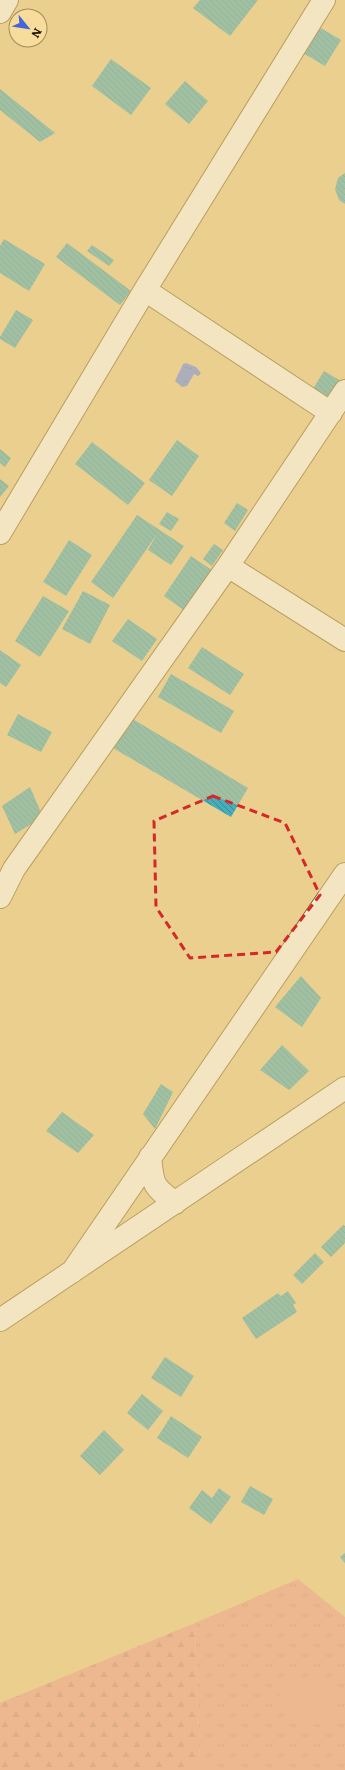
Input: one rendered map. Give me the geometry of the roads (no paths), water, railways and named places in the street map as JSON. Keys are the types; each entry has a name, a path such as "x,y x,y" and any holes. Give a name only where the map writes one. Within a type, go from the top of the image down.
{"street":[{"path":"0,12 7,0"},
{"path":"0,533 145,290 324,0"},
{"path":"145,290 331,413"},
{"path":"0,897 14,869 228,566 345,391"},
{"path":"228,566 345,640"},
{"path":"72,1272 345,874"},
{"path":"0,1320 345,1088"},
{"path":"150,1157 153,1182 162,1194 174,1203"}],"water":[{"path":"186,363 196,367 201,373 198,376 194,374 187,386 182,387 175,381 183,364"}]}
